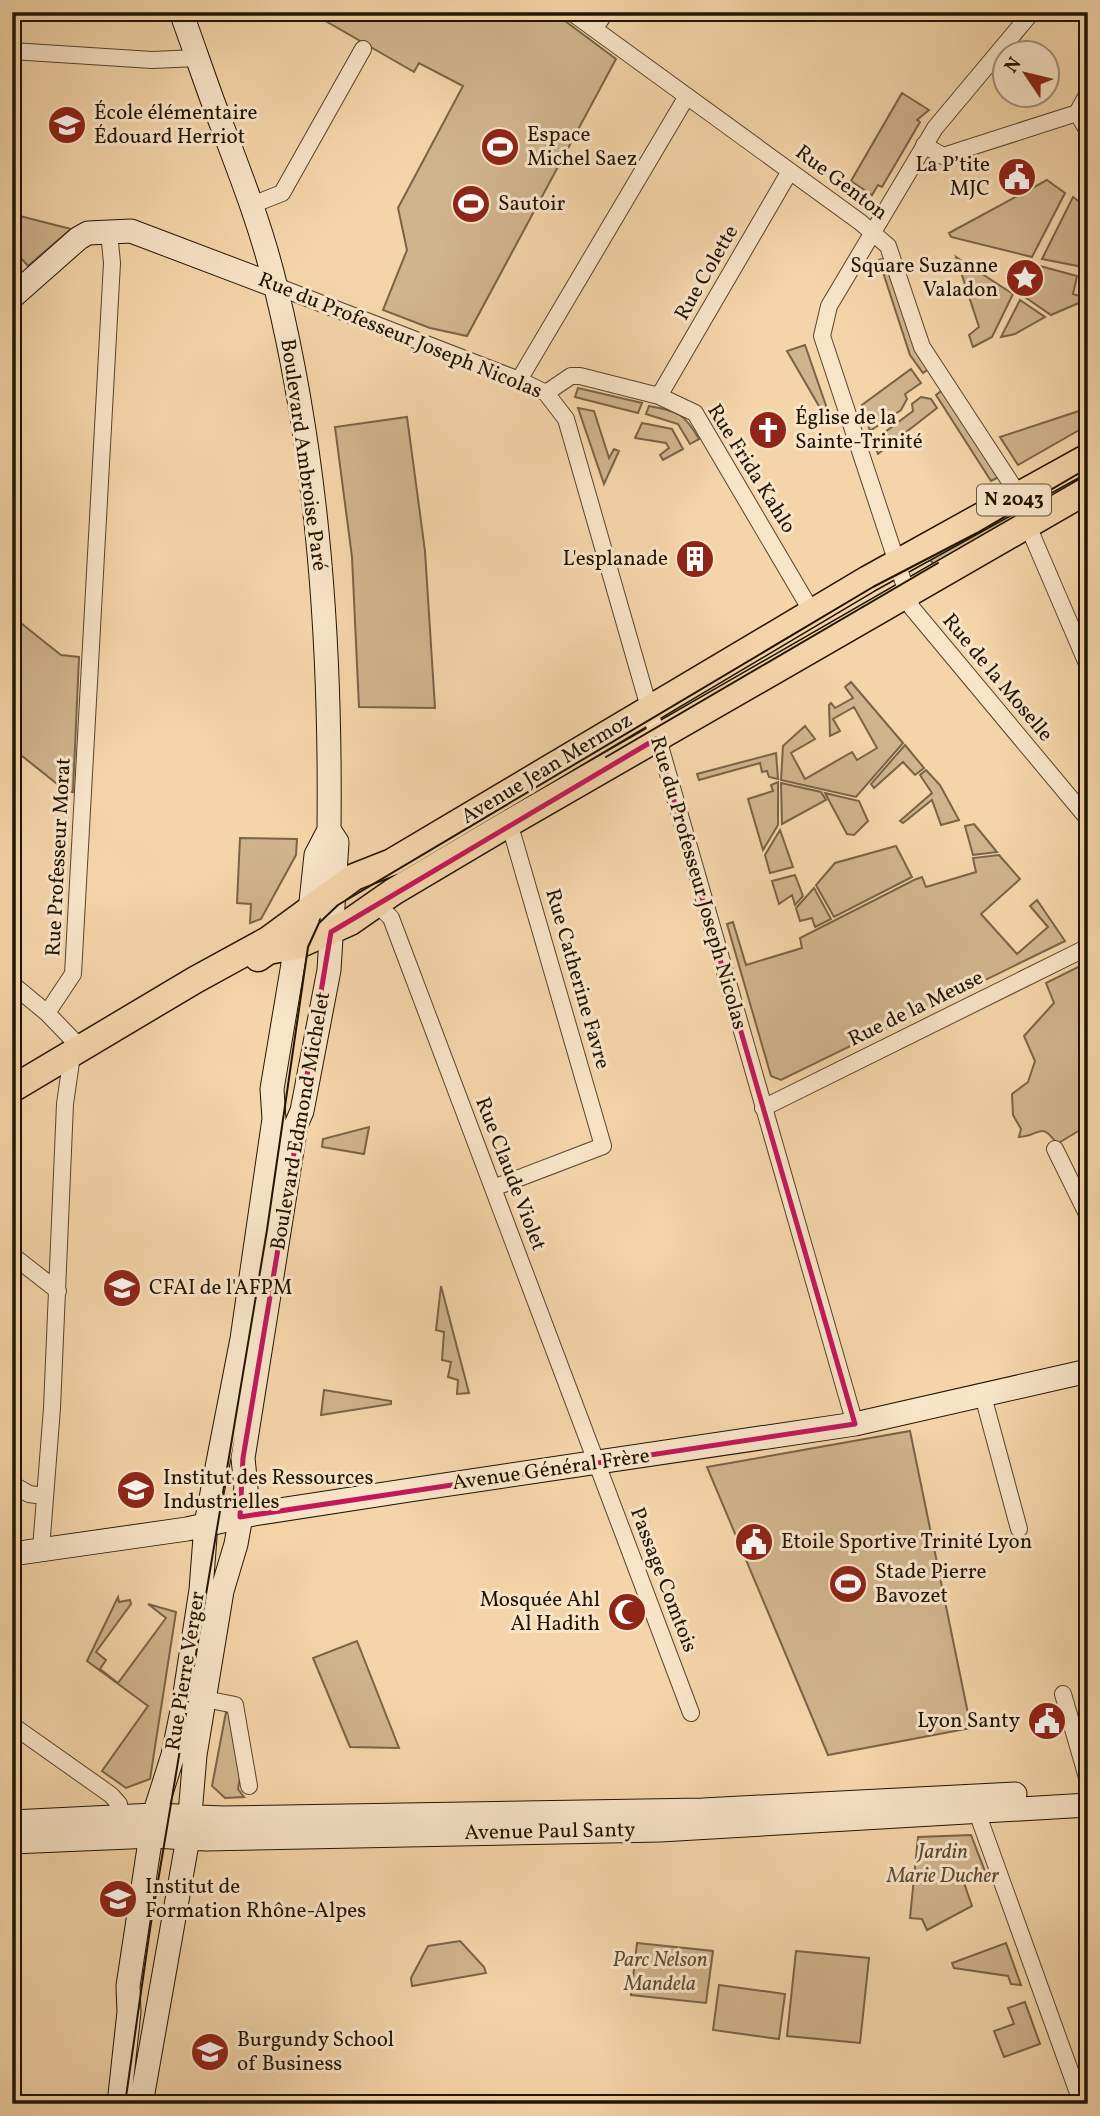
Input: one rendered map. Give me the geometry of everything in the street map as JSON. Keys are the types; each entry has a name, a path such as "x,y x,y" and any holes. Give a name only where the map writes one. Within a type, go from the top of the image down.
{"main road":[{"name":"Avenue Jean Mermoz","path":"12,1103 72,1060 268,940 354,877 392,862 494,803 647,708 813,612 893,553 940,542 1088,457"},
{"name":"Avenue Jean Mermoz","path":"12,1089 72,1060 268,951 296,946 331,932 506,825 1088,490"}],"street":[{"name":"Boulevard Ambroise Paré","path":"181,12 252,205 276,286 310,481 323,588 330,732 329,830 316,855 310,911"},
{"name":"Rue Genton","path":"571,12 873,232 888,246 922,347 1020,497"},
{"path":"594,29 606,12"},
{"name":"Rue de la Moselle","path":"1032,12 924,145 829,306 822,336 912,608 1088,819"},
{"path":"252,205 282,193 363,49"},
{"path":"12,51 152,60 198,58"},
{"path":"924,145 943,156 1077,114 1088,93"},
{"path":"519,380 687,96"},
{"path":"1077,114 1088,131"},
{"name":"Rue Colette","path":"659,396 790,171"},
{"path":"12,297 79,238 88,233 109,232"},
{"name":"Rue du Professeur Joseph Nicolas","path":"109,232 131,232 519,380 546,393 566,419 855,1424"},
{"name":"Rue Professeur Morat","path":"47,1013 74,974 112,263 109,232"},
{"name":"Rue Frida Kahlo","path":"546,393 571,376 580,376 659,396 687,407 702,421 813,612"},
{"path":"1028,526 1088,666"},
{"name":"Rue Catherine Favre","path":"493,1188 603,1146 513,836 506,825"},
{"name":"Boulevard Ambroise Paré","path":"329,830 337,842 333,891"},
{"name":"Boulevard Edmond Michelet","path":"240,1517 246,1488 243,1458 296,1125 302,1111 329,970 333,891"},
{"name":"Rue Claude Violet","path":"376,904 391,918 595,1463"},
{"name":"Boulevard Edmond Michelet","path":"206,1524 221,1459 246,1313 274,1119 272,1089 296,946 310,911"},
{"name":"Rue de la Meuse","path":"763,1108 1088,947"},
{"path":"12,984 68,1032 74,1041 65,1104 58,1291 41,1549"},
{"path":"1055,1149 1088,1216"},
{"path":"12,1255 58,1291"},
{"name":"Avenue Général Frère","path":"12,1555 240,1517 855,1424 1088,1371"},
{"path":"983,1396 1019,1529"},
{"name":"Passage Comtois","path":"595,1463 691,1713"},
{"path":"12,1484 29,1494 44,1496"},
{"name":"Rue Pierre Verger","path":"141,2104 190,1828 195,1755 222,1591 240,1517"},
{"name":"Rue Pierre Verger","path":"119,2104 129,2012 128,1986 153,1826 173,1755 183,1706 201,1590 206,1524"},
{"path":"1063,1694 1088,1781"},
{"name":"Rue Pierre Verger","path":"205,1699 235,1705 249,1786"},
{"path":"12,1724 111,1795 119,1804 119,1827"},
{"name":"Avenue Paul Santy","path":"12,1822 190,1828 660,1830 1088,1792"},
{"path":"973,1802 1082,2104"},
{"name":"Avenue Paul Santy","path":"973,1802 1088,1805"},
{"name":"Avenue Paul Santy","path":"12,1842 119,1827"}],"highlighted area":[{"path":"656,739 855,1424 240,1517 243,1458 331,932"}],"green space":[{"name":"Espace Michel Saez","path":"310,12 553,12 616,59 467,336 430,328 383,310 407,250 398,208 463,86 419,63 414,72"},
{"path":"902,93 929,110 917,120 920,122 882,187 878,185 872,195 851,181"},
{"path":"1047,180 1065,193 1032,257 951,237 949,233"},
{"path":"1073,197 1088,208 1088,268 1042,259"},
{"path":"12,214 71,229 28,266 12,248"},
{"path":"889,257 931,367 923,373 910,355 879,260"},
{"path":"956,257 1013,294 992,337 973,347 969,335 979,327"},
{"path":"1040,266 1077,276 1073,294 1079,296 1088,292 1088,299 1051,315 1022,295"},
{"path":"1020,300 1045,317 1015,334 1001,337"},
{"path":"805,345 832,423 830,425 787,351"},
{"path":"911,369 921,383 905,394 907,399 901,410 870,431 862,405"},
{"path":"578,388 642,403 638,413 575,397"},
{"path":"945,388 1001,476 991,481 936,395"},
{"path":"921,397 931,399 937,408 878,454 873,441 913,411 912,404"},
{"path":"649,406 680,415 699,439 690,444 678,424 646,414"},
{"path":"578,408 594,411 609,458 614,449 619,451 604,484"},
{"path":"1088,408 1088,425 1018,465 1000,437"},
{"path":"407,417 425,551 435,708 359,707 352,557 335,427"},
{"path":"642,423 672,429 683,449 663,460 660,455 669,448 666,443 635,438"},
{"path":"1088,465 1088,480 936,568 927,555"},
{"path":"12,616 61,655 79,657 73,792 66,791 12,748"},
{"path":"851,682 903,743 856,797 781,780 783,746 805,726 815,739 791,753 805,779 852,752 857,760 877,748 854,707 833,719 840,731 830,736 829,705 831,703 835,708 853,698 845,687"},
{"path":"905,745 924,768 915,775 903,762 874,788 871,784"},
{"path":"776,753 778,779 769,777 767,771 762,772 760,763 699,780 697,774"},
{"path":"926,770 940,785 959,820 941,825 932,800 903,823 900,821 932,793 920,775"},
{"path":"778,782 778,825 763,850 748,799 773,791 771,785"},
{"path":"781,783 821,792 826,800 782,824"},
{"path":"825,793 859,801 868,821 854,835 847,834"},
{"path":"974,824 997,852 973,855 965,826"},
{"path":"780,830 793,867 770,873 765,855"},
{"path":"240,838 297,839 296,855 261,919 250,923 251,904 237,903"},
{"path":"896,846 912,877 834,917 816,885 835,863"},
{"path":"999,855 1020,879 981,914 1017,954 1048,927 1030,906 1037,900 1065,941 781,1080 771,1076 727,924 733,922 746,965 802,948 800,938 914,880 922,877 926,887 976,872 973,858"},
{"path":"795,875 803,896 795,905 792,895 779,904 772,881"},
{"path":"814,888 831,919 815,927 812,918 800,921 796,908"},
{"path":"1088,962 1088,1125 1057,1144 1043,1131 1019,1137 1021,1129 1013,1115 1012,1094 1028,1082 1035,1061 1024,1036 1054,1003 1046,983"},
{"path":"369,1127 364,1154 322,1147 323,1139"},
{"path":"441,1286 469,1393 457,1394 458,1380 448,1377 451,1362 442,1360 444,1332 436,1330"},
{"path":"324,1390 391,1401 391,1404 321,1415"},
{"name":"Stade Pierre Bavozet","path":"910,1431 971,1728 828,1755 707,1467"},
{"path":"118,1597 119,1602 130,1600 131,1604 96,1652 106,1660 100,1669 118,1683 166,1618 148,1604 176,1612 150,1779 126,1788 102,1771 148,1706 87,1661"},
{"path":"357,1641 399,1748 350,1747 313,1658"},
{"path":"226,1712 233,1712 241,1772 238,1789 244,1797 225,1798 212,1786"},
{"name":"Jardin Marie Ducher","path":"971,1835 986,1874 964,1883 972,1906 927,1930 922,1919 910,1918 918,1837"},
{"path":"460,1941 484,1967 486,1973 412,1986 411,1978 428,1946"},
{"name":"Parc Nelson Mandela","path":"637,1943 713,1951 706,2003 631,1995"},
{"path":"1006,1943 1021,1985 1011,1984 1008,1976 954,1968 952,1963"},
{"path":"796,1951 869,1958 860,2043 787,2036"},
{"path":"719,1985 785,1994 779,2039 713,2030"},
{"path":"1025,2002 1040,2044 1004,2057 994,2031 1014,2024 1008,2008"}],"tram line":[{"path":"125,2104 150,1929 267,1230 308,947 319,923 338,905 873,587 977,533 1088,468"},
{"path":"606,757 938,563"}],"place":[{"name":"École élémentaire Édouard Herriot","path":"67,125"},
{"name":"Espace Michel Saez","path":"500,147"},
{"name":"La P’tite MJC","path":"1017,177"},
{"name":"Sautoir","path":"471,204"},
{"name":"Square Suzanne Valadon","path":"1025,278"},
{"name":"Église de la Sainte-Trinité","path":"768,430"},
{"name":"L'esplanade","path":"695,559"},
{"name":"CFAI de l'AFPM","path":"122,1288"},
{"name":"Institut des Ressources Industrielles","path":"136,1490"},
{"name":"Etoile Sportive Trinité Lyon","path":"754,1542"},
{"name":"Stade Pierre Bavozet","path":"848,1584"},
{"name":"Mosquée Ahl Al Hadith","path":"627,1612"},
{"name":"Lyon Santy","path":"1047,1721"},
{"name":"Institut de Formation Rhône-Alpes","path":"118,1899"},
{"name":"Burgundy School of Business","path":"210,2052"}]}
